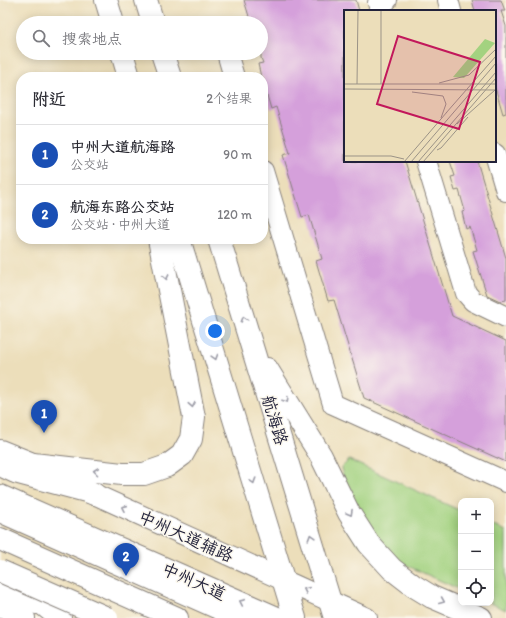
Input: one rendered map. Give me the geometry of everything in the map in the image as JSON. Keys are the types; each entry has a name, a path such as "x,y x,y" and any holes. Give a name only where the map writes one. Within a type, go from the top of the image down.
{"main road":[{"path":"106,0 111,16"},
{"path":"146,0 151,16"},
{"path":"124,60 128,72"},
{"path":"164,60 168,72"},
{"path":"30,464 122,474 144,474 166,466 182,455 191,439 194,417 160,244"},
{"path":"180,244 295,618"},
{"name":"航海路","path":"221,244 333,610"},
{"path":"251,343 321,456 349,513 369,544 392,569 414,586 432,597 481,618"},
{"path":"0,451 94,494"},
{"name":"中州大道","path":"0,496 277,618"},
{"name":"中州大道","path":"0,511 241,618"},
{"path":"0,539 177,618"},
{"path":"0,570 59,616"},
{"path":"0,570 107,618"}],"street":[{"path":"380,10 378,3 387,0"},
{"path":"448,0 451,10"},
{"path":"229,60 233,72"},
{"path":"496,157 506,191"},
{"path":"426,162 466,293 473,301 506,317"},
{"path":"268,188 333,404 506,482"},
{"name":"中州大道辅路","path":"0,466 15,473 94,494 283,580 333,610 367,618"},
{"path":"0,588 59,616"},
{"path":"0,607 25,618"}],"green space":[{"path":"349,460 458,510 458,589 357,543 348,530 342,467"},
{"path":"494,526 506,531 506,610 494,605"}],"building":[{"path":"244,0 356,0 359,10 344,10 344,162 405,162 452,316 506,341 506,462 364,398 334,300 328,301 316,261 322,259 309,215 302,217 283,155 290,153 276,107 271,109 268,99 268,72 260,72 258,64 263,63 262,60 268,60 268,16 249,16"},
{"path":"472,0 501,0 505,11 501,11 506,26 506,113 503,114 496,90 496,10 475,10"},
{"path":"450,162 477,162 506,258 506,300 500,301 487,295 473,251 477,250 470,227 466,229 462,212 465,211 459,190 455,191 451,177 455,176"}],"place":[{"name":"中州大道航海路","path":"44,433"},
{"name":"航海东路公交站","path":"126,576"}]}
